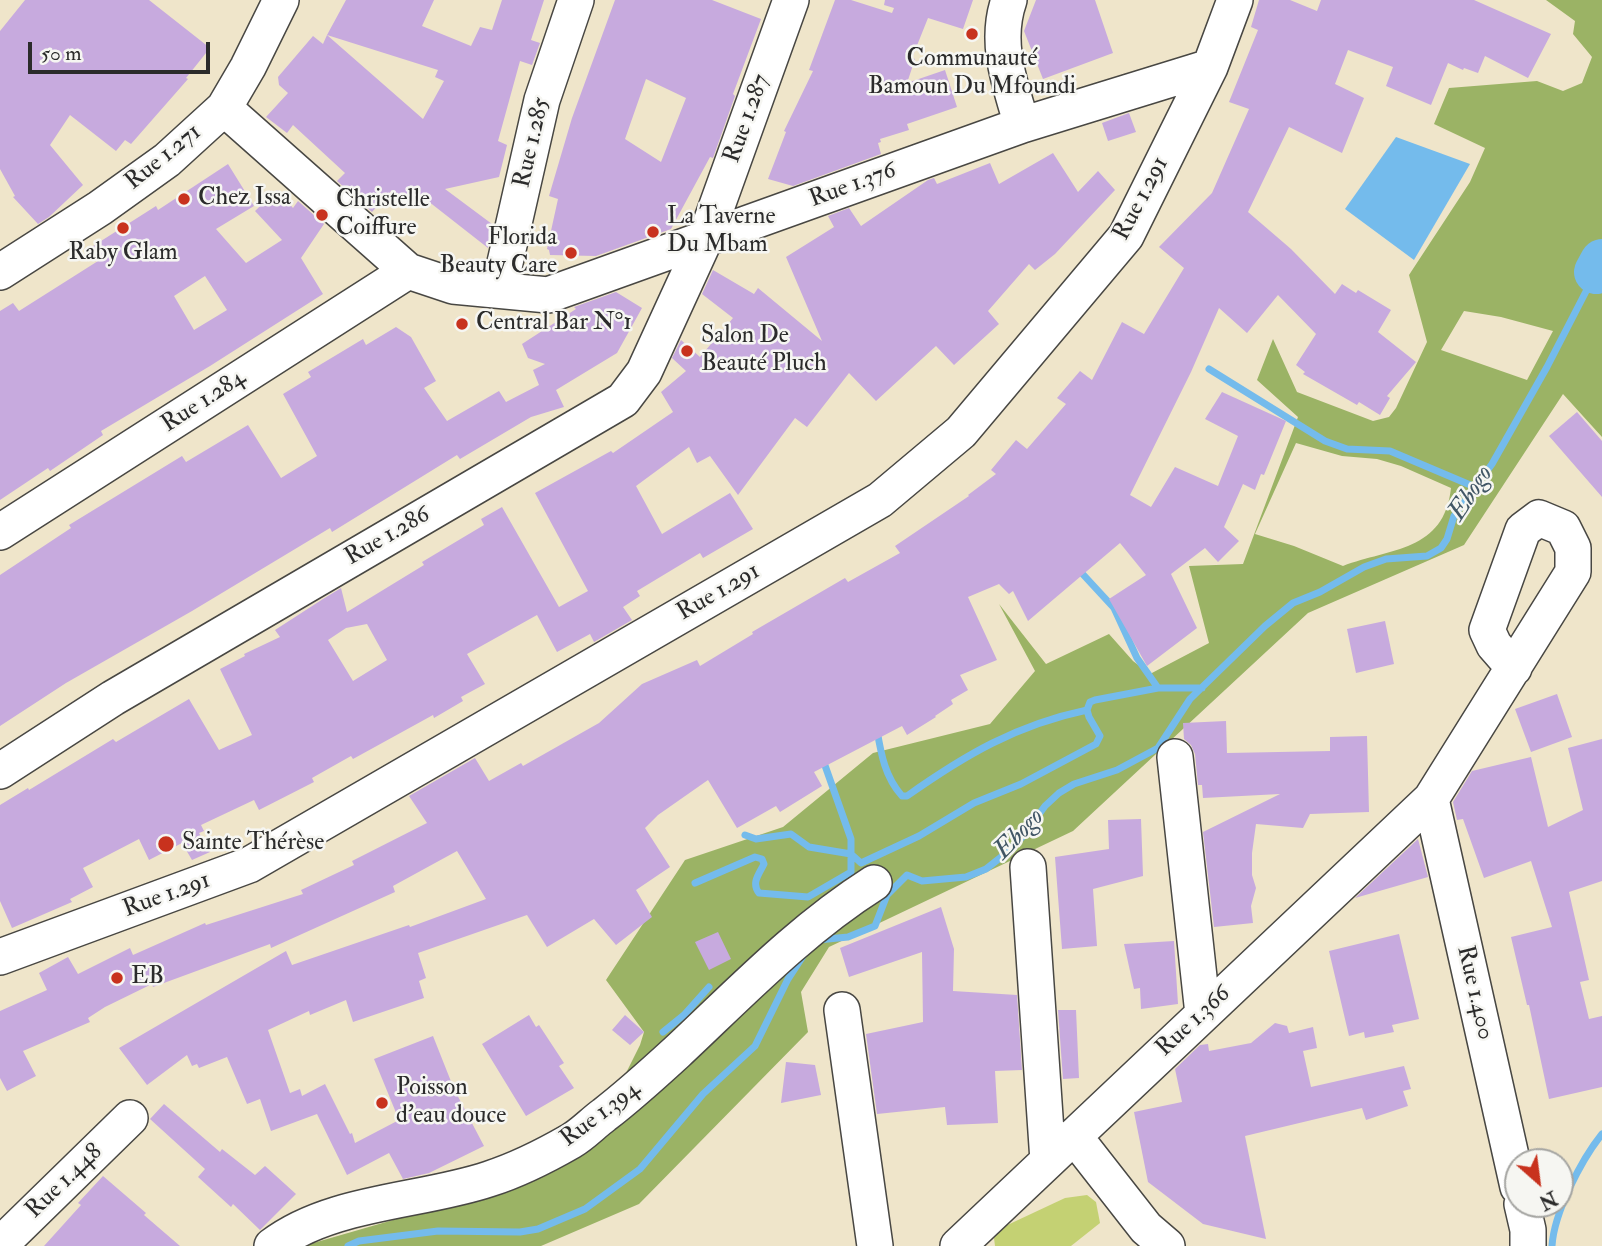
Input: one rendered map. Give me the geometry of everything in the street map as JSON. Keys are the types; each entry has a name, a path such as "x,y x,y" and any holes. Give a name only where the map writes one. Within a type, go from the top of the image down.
{"street":[{"name":"Rue 1.271","path":"0,272 100,208 167,160 224,108 281,0"},
{"name":"Rue 1.285","path":"499,289 541,100 576,0"},
{"name":"Rue 1.287","path":"705,239 791,0"},
{"path":"1009,0 1003,16 1002,44 1005,67 1022,125"},
{"name":"Rue 1.291","path":"0,957 249,865 880,500 961,432 1126,236 1210,68 1235,0"},
{"name":"Rue 1.376","path":"224,108 408,271 453,285 548,295 1022,125 1210,68"},
{"name":"Rue 1.286","path":"0,771 113,698 623,400 644,372 705,239"},
{"name":"Rue 1.284","path":"0,532 408,271"},
{"name":"Rue 1.366","path":"958,1246 1431,799 1514,668"},
{"path":"1175,757 1203,1014"},
{"name":"Rue 1.400","path":"1431,799 1509,1148"},
{"path":"1028,867 1048,1161"},
{"name":"Rue 1.394","path":"272,1246 285,1236 318,1221 394,1200 488,1180 573,1140 644,1084 790,945 843,903 874,883"},
{"path":"842,1010 875,1246"},
{"name":"Rue 1.448","path":"0,1245 130,1118"},
{"path":"1074,1136 1146,1228 1167,1246"},
{"path":"1525,1218 1528,1246"}],"green space":[{"path":"1546,0 1602,0 1602,437 1563,394 1464,545 1308,613 1073,831 829,947 801,992 808,1032 639,1204 541,1246 303,1246 528,1181 616,1093 640,1045 644,1032 606,980 685,860 783,827 873,753 990,724 1035,671 999,604 1046,664 1109,634 1133,661 1150,674 1209,643 1189,566 1243,564 1298,417 1257,380 1273,339 1297,392 1373,421 1389,417 1396,408 1427,342 1409,275 1470,182 1485,148 1434,124 1449,88 1537,81 1563,91 1582,83 1592,57 1573,34 1575,21","holes":["1464,311 1501,317 1553,331 1527,380 1441,350","1296,443 1342,456 1377,459 1401,466 1451,488 1446,509 1438,525 1412,544 1343,566 1255,534"]},
{"path":"1087,1195 1096,1202 1100,1223 1071,1246 995,1246 994,1238 1001,1228 1065,1198"}],"water":[{"path":"1396,137 1470,164 1414,260 1345,209"}],"building":[{"path":"25,0 149,0 210,48 186,78 188,79 131,144 125,140 116,151 70,115 50,145 83,185 38,224 13,197 15,196 0,169 0,31"},
{"path":"346,0 434,0 422,26 471,46 480,27 492,30 502,0 544,0 531,40 540,43 532,65 520,61 498,141 507,145 499,177 445,189 492,224 488,248 419,194 409,204 392,190 372,212 337,181 345,173 293,125 287,133 266,117 288,93 279,85 278,77 313,36 323,44 327,35","holes":["327,35 438,70 435,77 444,81 423,119"]},
{"path":"615,0 712,0 761,19 713,158 710,157 671,229 596,256 550,255 547,249 558,199 549,196 572,118","holes":["646,79 686,98 661,162 625,139"]},
{"path":"835,0 851,0 892,13 894,8 884,5 885,0 973,0 963,29 928,18 912,58 915,59 907,83 945,70 957,107 907,124 909,130 880,139 881,142 878,143 881,154 793,186 768,179 786,132 784,131 813,71 809,70"},
{"path":"1036,0 1095,0 1113,53 1043,79 1024,31"},
{"path":"1259,0 1290,0 1317,11 1321,0 1474,0 1551,34 1528,78 1485,56 1478,73 1448,63 1431,105 1386,86 1393,67 1348,50 1335,84 1364,98 1342,153 1289,127 1248,212 1291,249 1335,294 1342,284 1356,293 1358,290 1391,310 1378,332 1416,362 1387,396 1390,398 1380,415 1303,374 1305,372 1296,365 1316,334 1278,295 1247,333 1219,308 1191,372 1130,495 1151,507 1175,467 1218,486 1238,436 1205,419 1222,392 1286,421 1264,475 1261,474 1255,490 1243,484 1224,527 1239,541 1218,562 1205,548 1171,574 1197,628 1147,666 1109,599 1146,575 1120,543 1028,621 1013,591 1009,594 999,584 968,597 997,660 960,675 968,690 951,700 953,704 936,717 907,735 902,726 814,772 822,786 780,812 776,806 737,828 708,780 658,815 645,828 670,867 636,890 652,917 616,945 594,919 547,947 527,915 418,953 426,978 419,981 424,998 353,1022 346,1000 310,1015 309,1011 268,1030 290,1093 300,1089 302,1096 325,1084 355,1143 399,1120 374,1059 433,1036 454,1089 484,1146 429,1173 403,1179 389,1153 347,1175 317,1114 271,1131 260,1099 247,1104 227,1057 199,1068 197,1064 192,1066 187,1055 147,1085 119,1048 286,951 292,965 486,899 457,851 393,886 395,892 271,948 270,944 153,987 152,984 105,1007 88,1018 90,1022 23,1051 36,1076 7,1091 0,1078 0,1011 47,990 39,973 68,957 78,974 130,948 133,955 205,923 206,925 303,894 301,890 354,865 352,861 427,823 409,796 475,758 489,781 521,763 523,766 599,723 642,684 697,660 700,666 845,578 848,582 900,553 895,546 969,496 996,474 991,470 1016,440 1027,449 1066,404 1057,398 1080,371 1092,380 1122,322 1144,334 1184,268 1159,247 1212,193 1249,109 1229,102 1258,30 1251,27"},
{"path":"1129,113 1136,132 1108,141 1102,123"},
{"path":"1053,153 1078,192 1098,171 1115,190 1055,254 1035,270 1029,264 988,311 999,324 954,365 936,346 876,401 849,373 807,427 795,418 738,495 710,456 697,463 689,447 636,486 662,534 730,493 753,529 703,558 700,553 637,591 640,596 623,607 632,620 594,642 590,634 557,652 537,615 467,654 485,684 461,697 463,701 353,759 351,756 312,778 314,782 259,810 254,800 201,825 204,831 199,833 210,852 192,860 182,843 149,860 139,839 83,868 93,887 70,899 72,902 12,928 0,901 0,805 113,739 116,742 189,699 219,750 252,735 220,669 280,637 275,630 341,588 347,612 484,525 481,519 502,507 559,607 588,591 535,493 611,451 613,453 673,412 661,392 686,371 672,358 681,340 700,357 733,318 702,294 713,270 754,294 758,288 822,341 786,257 834,227 828,216 849,208 861,226 928,180 934,178 937,184 990,163 999,184","holes":["367,624 387,660 353,681 328,640 346,628"]},
{"path":"228,164 254,206 216,229 246,263 282,240 255,211 277,190 293,208 298,201 324,224 301,258 323,294 101,431 103,435 50,471 48,468 0,500 0,311 13,303 19,311 98,261 90,248 156,206 158,210","holes":["205,276 227,310 194,330 174,296"]},
{"path":"616,292 642,308 617,353 556,390 564,407 531,417 460,459 457,455 332,532 330,528 66,683 0,726 0,575 71,528 69,525 182,456 186,462 248,425 281,478 317,456 283,394 311,377 308,372 363,339 366,345 396,327 411,337 436,381 424,388 447,421 499,391 506,402 539,385 533,370 545,364 528,358 522,344 576,309 574,307"},
{"path":"1577,412 1602,441 1602,497 1549,436"},
{"path":"1385,621 1394,664 1356,673 1347,629"},
{"path":"1557,694 1572,737 1531,752 1515,709"},
{"path":"1226,721 1227,753 1330,751 1330,737 1367,736 1369,812 1310,814 1303,828 1256,824 1252,853 1252,875 1256,888 1251,906 1253,923 1214,927 1203,832 1280,794 1203,798 1202,785 1198,785 1195,754 1184,739 1183,723"},
{"path":"1602,739 1602,881 1569,892 1589,980 1580,982 1589,1019 1602,1016 1602,1087 1549,1099 1511,937 1552,927 1531,861 1484,878 1463,819 1457,820 1453,802 1472,771 1531,757 1548,827 1583,810 1568,748"},
{"path":"1141,819 1143,876 1093,889 1097,946 1062,949 1055,857 1109,849 1108,820"},
{"path":"1418,839 1428,877 1355,898"},
{"path":"941,907 954,949 953,991 1017,995 1022,1070 995,1071 998,1123 947,1125 945,1107 877,1114 866,1034 923,1022 922,952 849,977 840,948"},
{"path":"718,932 731,959 709,970 695,942"},
{"path":"1399,934 1419,1019 1392,1025 1394,1032 1365,1038 1364,1032 1349,1036 1329,951"},
{"path":"1174,941 1178,1004 1141,1009 1140,988 1134,989 1124,944"},
{"path":"1058,1010 1076,1010 1079,1078 1063,1079"},
{"path":"529,1015 536,1027 539,1025 564,1063 559,1066 574,1088 526,1116 482,1044"},
{"path":"625,1015 644,1032 630,1045 612,1030"},
{"path":"1275,1023 1287,1026 1289,1033 1313,1027 1317,1048 1303,1051 1311,1087 1404,1066 1411,1089 1403,1091 1408,1106 1366,1120 1362,1108 1245,1136 1266,1239 1203,1224 1148,1182 1134,1112 1182,1102 1175,1069 1200,1045 1208,1044 1209,1051 1251,1043"},
{"path":"786,1062 815,1065 821,1095 781,1103"},
{"path":"164,1104 220,1152 222,1149 255,1175 265,1166 296,1194 260,1230 233,1204 231,1207 198,1177 205,1169 150,1119"},
{"path":"103,1176 146,1213 144,1215 180,1246 44,1246"}],"waterway":[{"name":"Ebogo","path":"1596,272 1602,261"},
{"name":"Ebogo","path":"818,940 848,937 875,926 887,895 907,875 922,881 966,877 986,869 1010,850 1045,806 1059,793 1074,784 1117,770 1158,748 1190,699 1265,626 1293,603 1320,592 1364,567 1386,559 1427,556 1441,548 1447,539 1454,516 1492,464 1547,367 1596,272 1602,279"},
{"path":"1209,369 1325,441 1347,449 1390,451 1475,487"},
{"path":"1078,569 1114,608 1137,658 1158,688"},
{"path":"877,730 888,773 896,789 902,796 907,796 992,743 1037,724 1087,710 1090,702 1095,700 1158,688 1202,688"},
{"path":"745,835 756,839 791,834 809,847 851,854 861,863 919,836 974,803 1021,784 1096,744 1100,736 1087,710"},
{"path":"695,883 755,857 762,859 764,864 756,882 759,893 808,897 851,872 851,839 822,757"},
{"name":"Ebogo","path":"348,1246 359,1241 438,1231 520,1232 538,1229 585,1209 640,1169 703,1094 755,1046 788,979 803,956"},
{"path":"663,1032 684,1015 709,987"},
{"path":"1552,1246 1558,1218 1570,1187 1602,1134"}],"place":[{"name":"Communauté Bamoun Du Mfoundi","path":"972,34"},
{"name":"Chez Issa","path":"184,199"},
{"name":"Christelle Coiffure","path":"322,215"},
{"name":"Raby Glam","path":"123,228"},
{"name":"La Taverne Du Mbam","path":"653,232"},
{"name":"Florida Beauty Care","path":"571,253"},
{"name":"Central Bar N°1","path":"462,324"},
{"name":"Salon De Beauté Pluch","path":"687,351"},
{"name":"Sainte Thérèse","path":"166,844"},
{"name":"EB","path":"117,978"},
{"name":"Poisson d'eau douce","path":"382,1103"}]}
